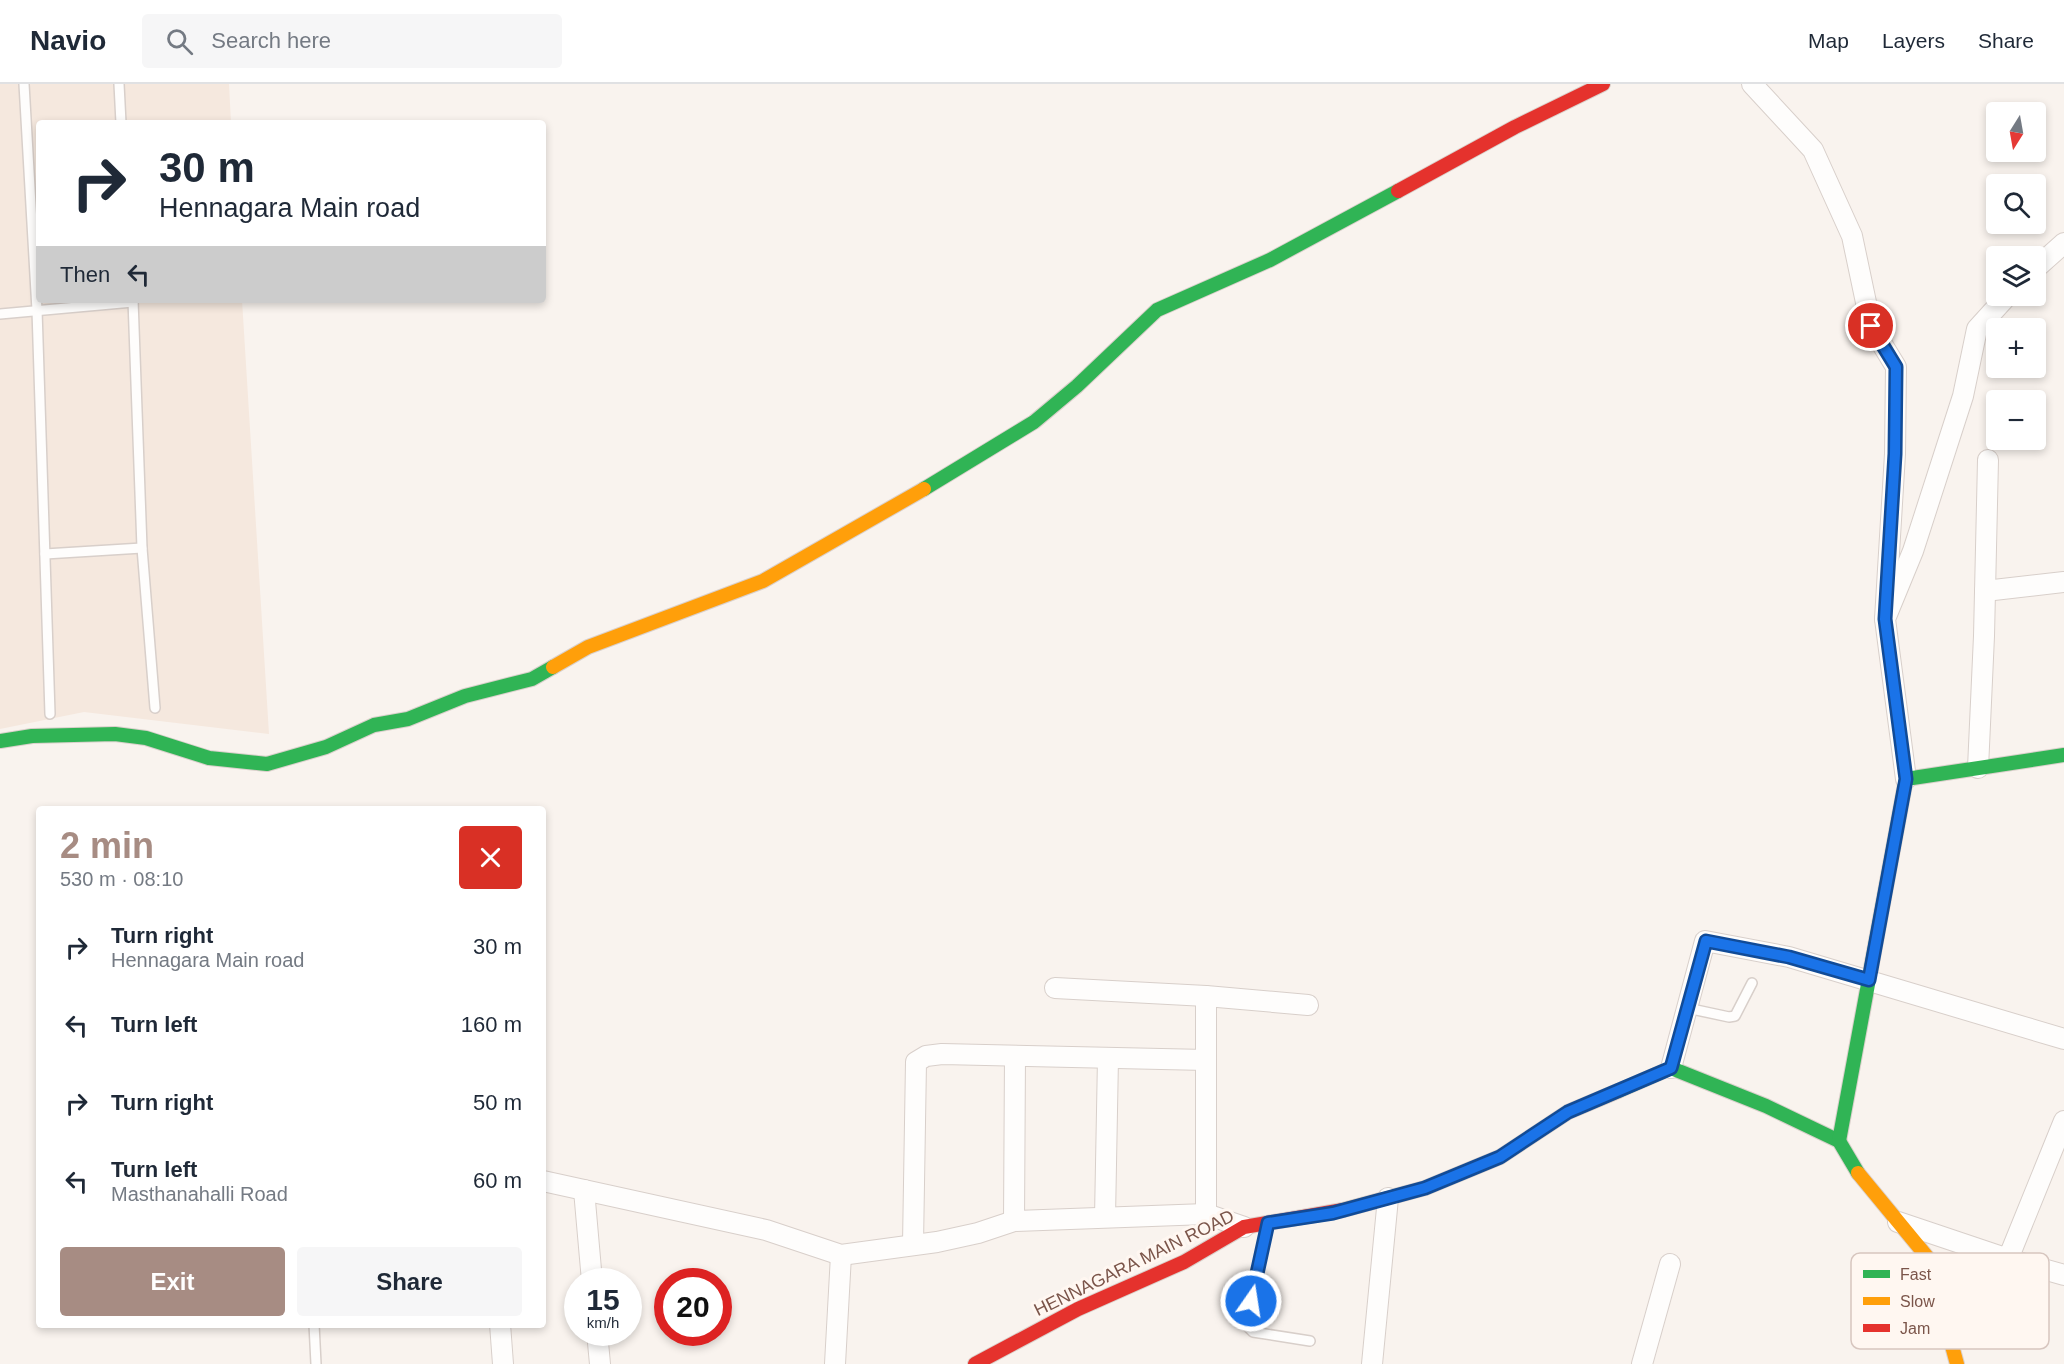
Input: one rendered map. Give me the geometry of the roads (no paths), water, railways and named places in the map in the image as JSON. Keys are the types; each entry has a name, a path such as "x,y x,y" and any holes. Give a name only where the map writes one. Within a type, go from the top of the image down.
{"street":[{"path":"0,741 32,736 115,734 146,738 209,758 267,764 326,747 374,725 408,719 465,696 532,679 588,647 763,581 909,498 1034,422 1077,386 1157,310 1270,260 1515,127 1603,84"},
{"path":"1752,84 1813,150 1852,236 1871,326 1896,367 1895,454 1885,619 1906,779 1839,1141"},
{"path":"2046,259 2064,243"},
{"path":"1885,619 1913,551 1963,396 1977,329 1998,306"},
{"path":"1978,768 1988,460"},
{"path":"1985,591 2064,582"},
{"path":"1906,779 2064,755"},
{"path":"1924,1253 1857,1172 1839,1141 1766,1106 1671,1068 1706,941 1789,957 2064,1039"},
{"path":"1055,988 1206,996 1308,1005"},
{"path":"1206,996 1206,1214"},
{"path":"913,1244 916,1062 926,1056 942,1054 1206,1060"},
{"path":"1014,1221 1015,1056"},
{"path":"1105,1217 1108,1058"},
{"name":"HENNAGARA MAIN ROAD","path":"975,1364 1078,1309 1184,1262 1244,1227 1333,1213 1425,1188 1500,1157 1568,1112 1671,1068"},
{"path":"2010,1253 2064,1121"},
{"path":"546,1182 766,1230 841,1255 883,1251 978,1233 1014,1221 1206,1214 1244,1227"},
{"path":"584,1190 591,1268"},
{"path":"1372,1364 1388,1198"},
{"path":"1896,1222 1992,1253"},
{"path":"835,1364 841,1255"},
{"path":"1642,1364 1670,1264"},
{"path":"2049,1270 2064,1275"},
{"path":"500,1328 503,1364"},
{"path":"598,1346 600,1364"},
{"path":"1953,1349 1957,1364"}],"lane":[{"path":"24,84 36,278"},
{"path":"119,84 121,120"},
{"path":"38,303 50,714"},
{"path":"0,314 112,303"},
{"path":"133,303 142,548 155,708"},
{"path":"45,554 142,548"},
{"path":"1687,1008 1729,1017 1735,1016 1752,983"},
{"path":"1268,1223 1247,1326 1253,1332 1310,1341"},
{"path":"314,1328 316,1364"}]}
